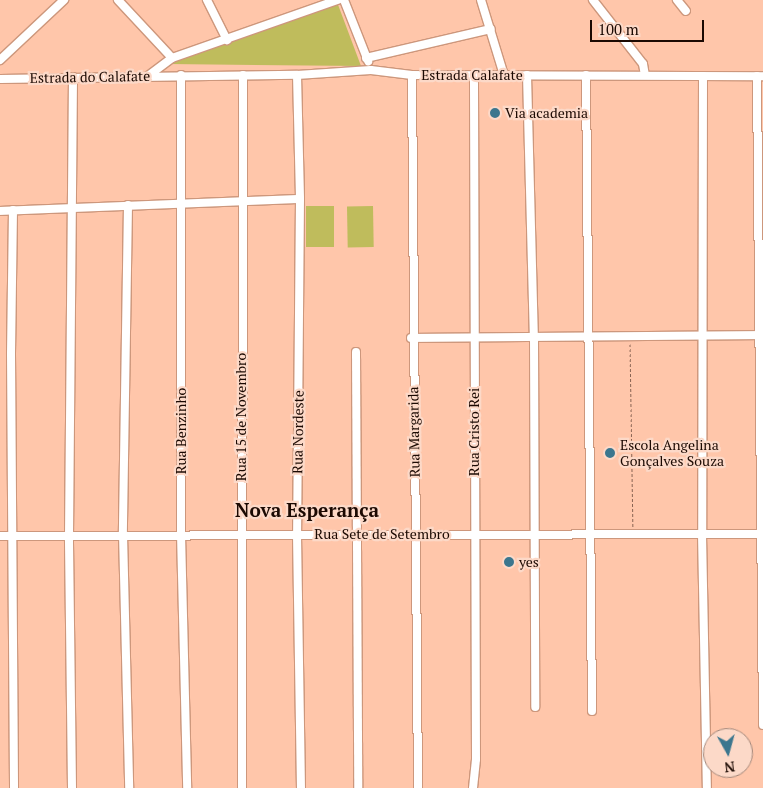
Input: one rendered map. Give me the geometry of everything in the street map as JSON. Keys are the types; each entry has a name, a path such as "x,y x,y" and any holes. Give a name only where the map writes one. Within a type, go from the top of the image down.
{"street":[{"path":"0,60 64,0"},
{"path":"118,0 172,58"},
{"path":"207,0 226,40"},
{"path":"148,76 172,58 338,0"},
{"path":"344,0 371,70"},
{"path":"481,0 504,75"},
{"path":"593,0 643,64 645,76"},
{"path":"677,0 686,11"},
{"path":"366,58 491,29"},
{"name":"Estrada Calafate","path":"181,75 297,75 371,70 412,75 760,76"},
{"name":"Estrada do Calafate","path":"0,79 181,75"},
{"name":"Rua Benzinho","path":"181,75 181,534 187,788"},
{"name":"Rua 15 de Novembro","path":"242,788 243,75"},
{"name":"Rua Nordeste","path":"297,75 300,199 297,534 301,788"},
{"name":"Rua Margarida","path":"412,75 412,338 418,788"},
{"name":"Rua Cristo Rei","path":"473,788 476,759 474,75"},
{"path":"527,75 534,337 532,533 535,707"},
{"path":"586,75 588,532 592,710"},
{"path":"703,76 702,534 707,788"},
{"path":"760,76 763,725"},
{"path":"72,788 69,535 73,78"},
{"path":"0,211 181,202 300,199"},
{"path":"128,205 124,534 129,788"},
{"path":"13,210 12,536 14,788"},
{"path":"412,338 760,335"},
{"path":"356,352 358,788"},
{"name":"Rua Sete de Setembro","path":"0,536 124,534 416,535 588,532 762,534"}],"path":[{"path":"630,336 633,533"}],"shaded area":[{"path":"337,2 361,66 168,64 176,58"},
{"path":"306,206 334,206 334,247 306,247"},
{"path":"347,206 373,206 374,247 348,247"}],"place":[{"name":"Via academia","path":"495,113"},
{"name":"Escola Angelina Gonçalves Souza","path":"610,453"},
{"name":"yes","path":"509,562"}],"district":[{"name":"Nova Esperança","path":"307,510"}]}
